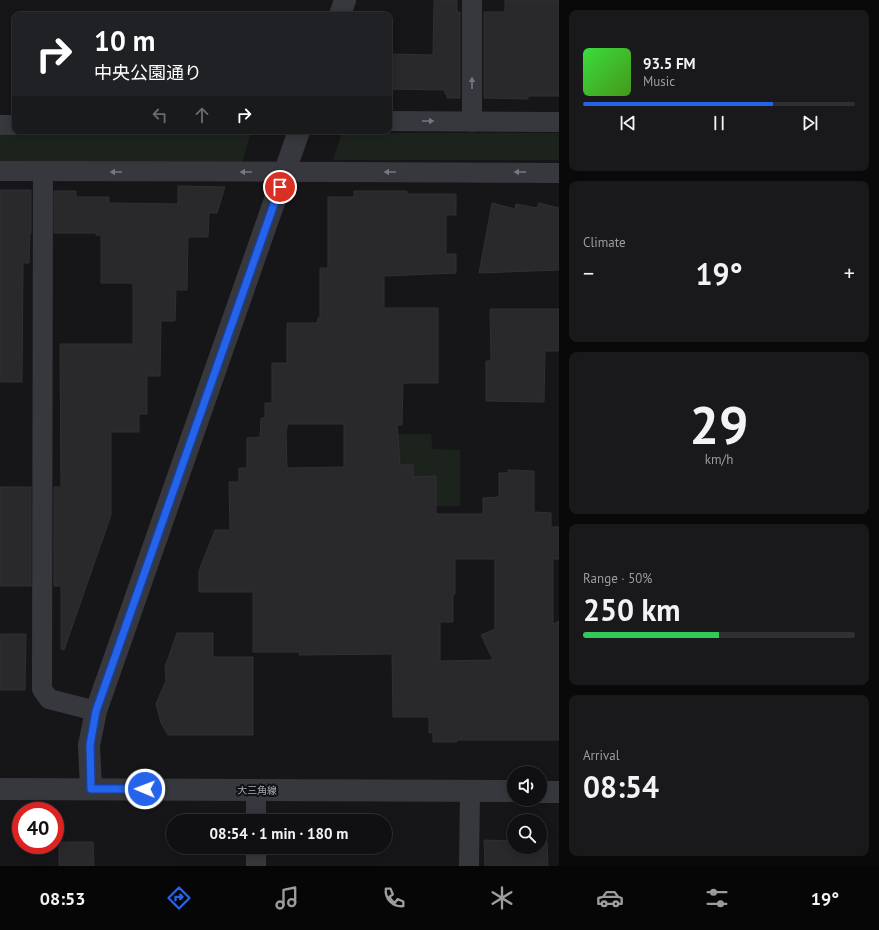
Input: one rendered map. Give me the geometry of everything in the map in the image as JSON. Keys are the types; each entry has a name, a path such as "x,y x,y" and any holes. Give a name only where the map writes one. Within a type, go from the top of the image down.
{"street":[{"path":"341,12 345,0"},
{"path":"472,0 472,122"},
{"path":"392,121 559,122"},
{"path":"0,125 12,125"},
{"path":"91,789 90,745 96,711 298,134"},
{"path":"0,171 559,173"},
{"path":"43,171 42,689 49,699 96,711"},
{"name":"大三角線","path":"0,789 507,792"},
{"path":"256,790 256,814"},
{"path":"470,791 470,866"},
{"path":"547,792 559,792"},
{"path":"256,854 256,866"}],"shaded area":[{"path":"0,132 12,132 12,134 251,134 241,165 0,163"},
{"path":"559,133 559,160 333,160 342,134"},
{"path":"369,434 431,434 432,449 460,450 460,506 436,506 436,476 413,477 413,465 400,465 400,459 369,459"}],"building":[{"path":"434,0 457,0 457,12 460,12 460,98 447,98 445,90 392,89 392,54 433,55"},
{"path":"505,0 559,0 559,96 528,96 528,99 484,98 484,12 505,12"},
{"path":"178,186 225,187 217,213 209,213 208,237 188,237 187,290 176,290 175,321 161,321 160,376 147,376 147,414 139,414 139,432 111,432 111,515 64,650 61,649 61,586 54,586 54,487 61,487 60,344 133,344 133,283 101,283 101,235 96,235 96,233 54,233 54,191 76,191 76,197 109,197 109,203 178,204"},
{"path":"0,190 31,190 29,263 23,263 22,382 0,382"},
{"path":"354,191 407,191 407,194 456,194 456,215 446,215 446,254 456,254 456,273 384,276 384,308 438,308 438,383 403,383 402,425 397,425 400,465 413,465 413,477 436,476 436,514 483,514 483,498 499,497 499,473 508,473 508,470 534,471 534,512 551,513 551,527 559,527 559,559 553,559 553,624 559,621 559,740 457,740 457,742 433,742 433,732 429,733 429,717 393,717 392,654 299,655 300,652 253,652 253,592 199,592 199,571 215,530 230,530 229,482 239,482 239,468 247,468 247,438 260,437 261,418 265,418 265,403 272,403 272,363 287,363 287,323 317,323 318,318 320,318 320,268 328,268 328,197 354,197","holes":["287,424 344,424 344,467 287,468","455,559 495,559 495,629 481,635 493,660 440,661 440,622 453,622"]},
{"path":"492,203 515,209 516,204 537,208 539,203 559,208 559,270 479,273"},
{"path":"490,309 559,309 559,351 545,351 544,402 486,401 486,361 491,361"},
{"path":"0,487 31,487 31,586 0,586"},
{"path":"177,633 213,633 213,657 253,657 253,735 168,735 161,723 156,704 166,681 165,667"},
{"path":"0,634 26,634 25,690 0,690"},
{"path":"484,840 507,841 507,854 547,854 547,841 548,866 485,866"},
{"path":"64,842 93,842 94,866 59,866 59,854 64,854"}],"route":[{"path":"145,789 91,789 90,741 96,711 280,187"}]}
